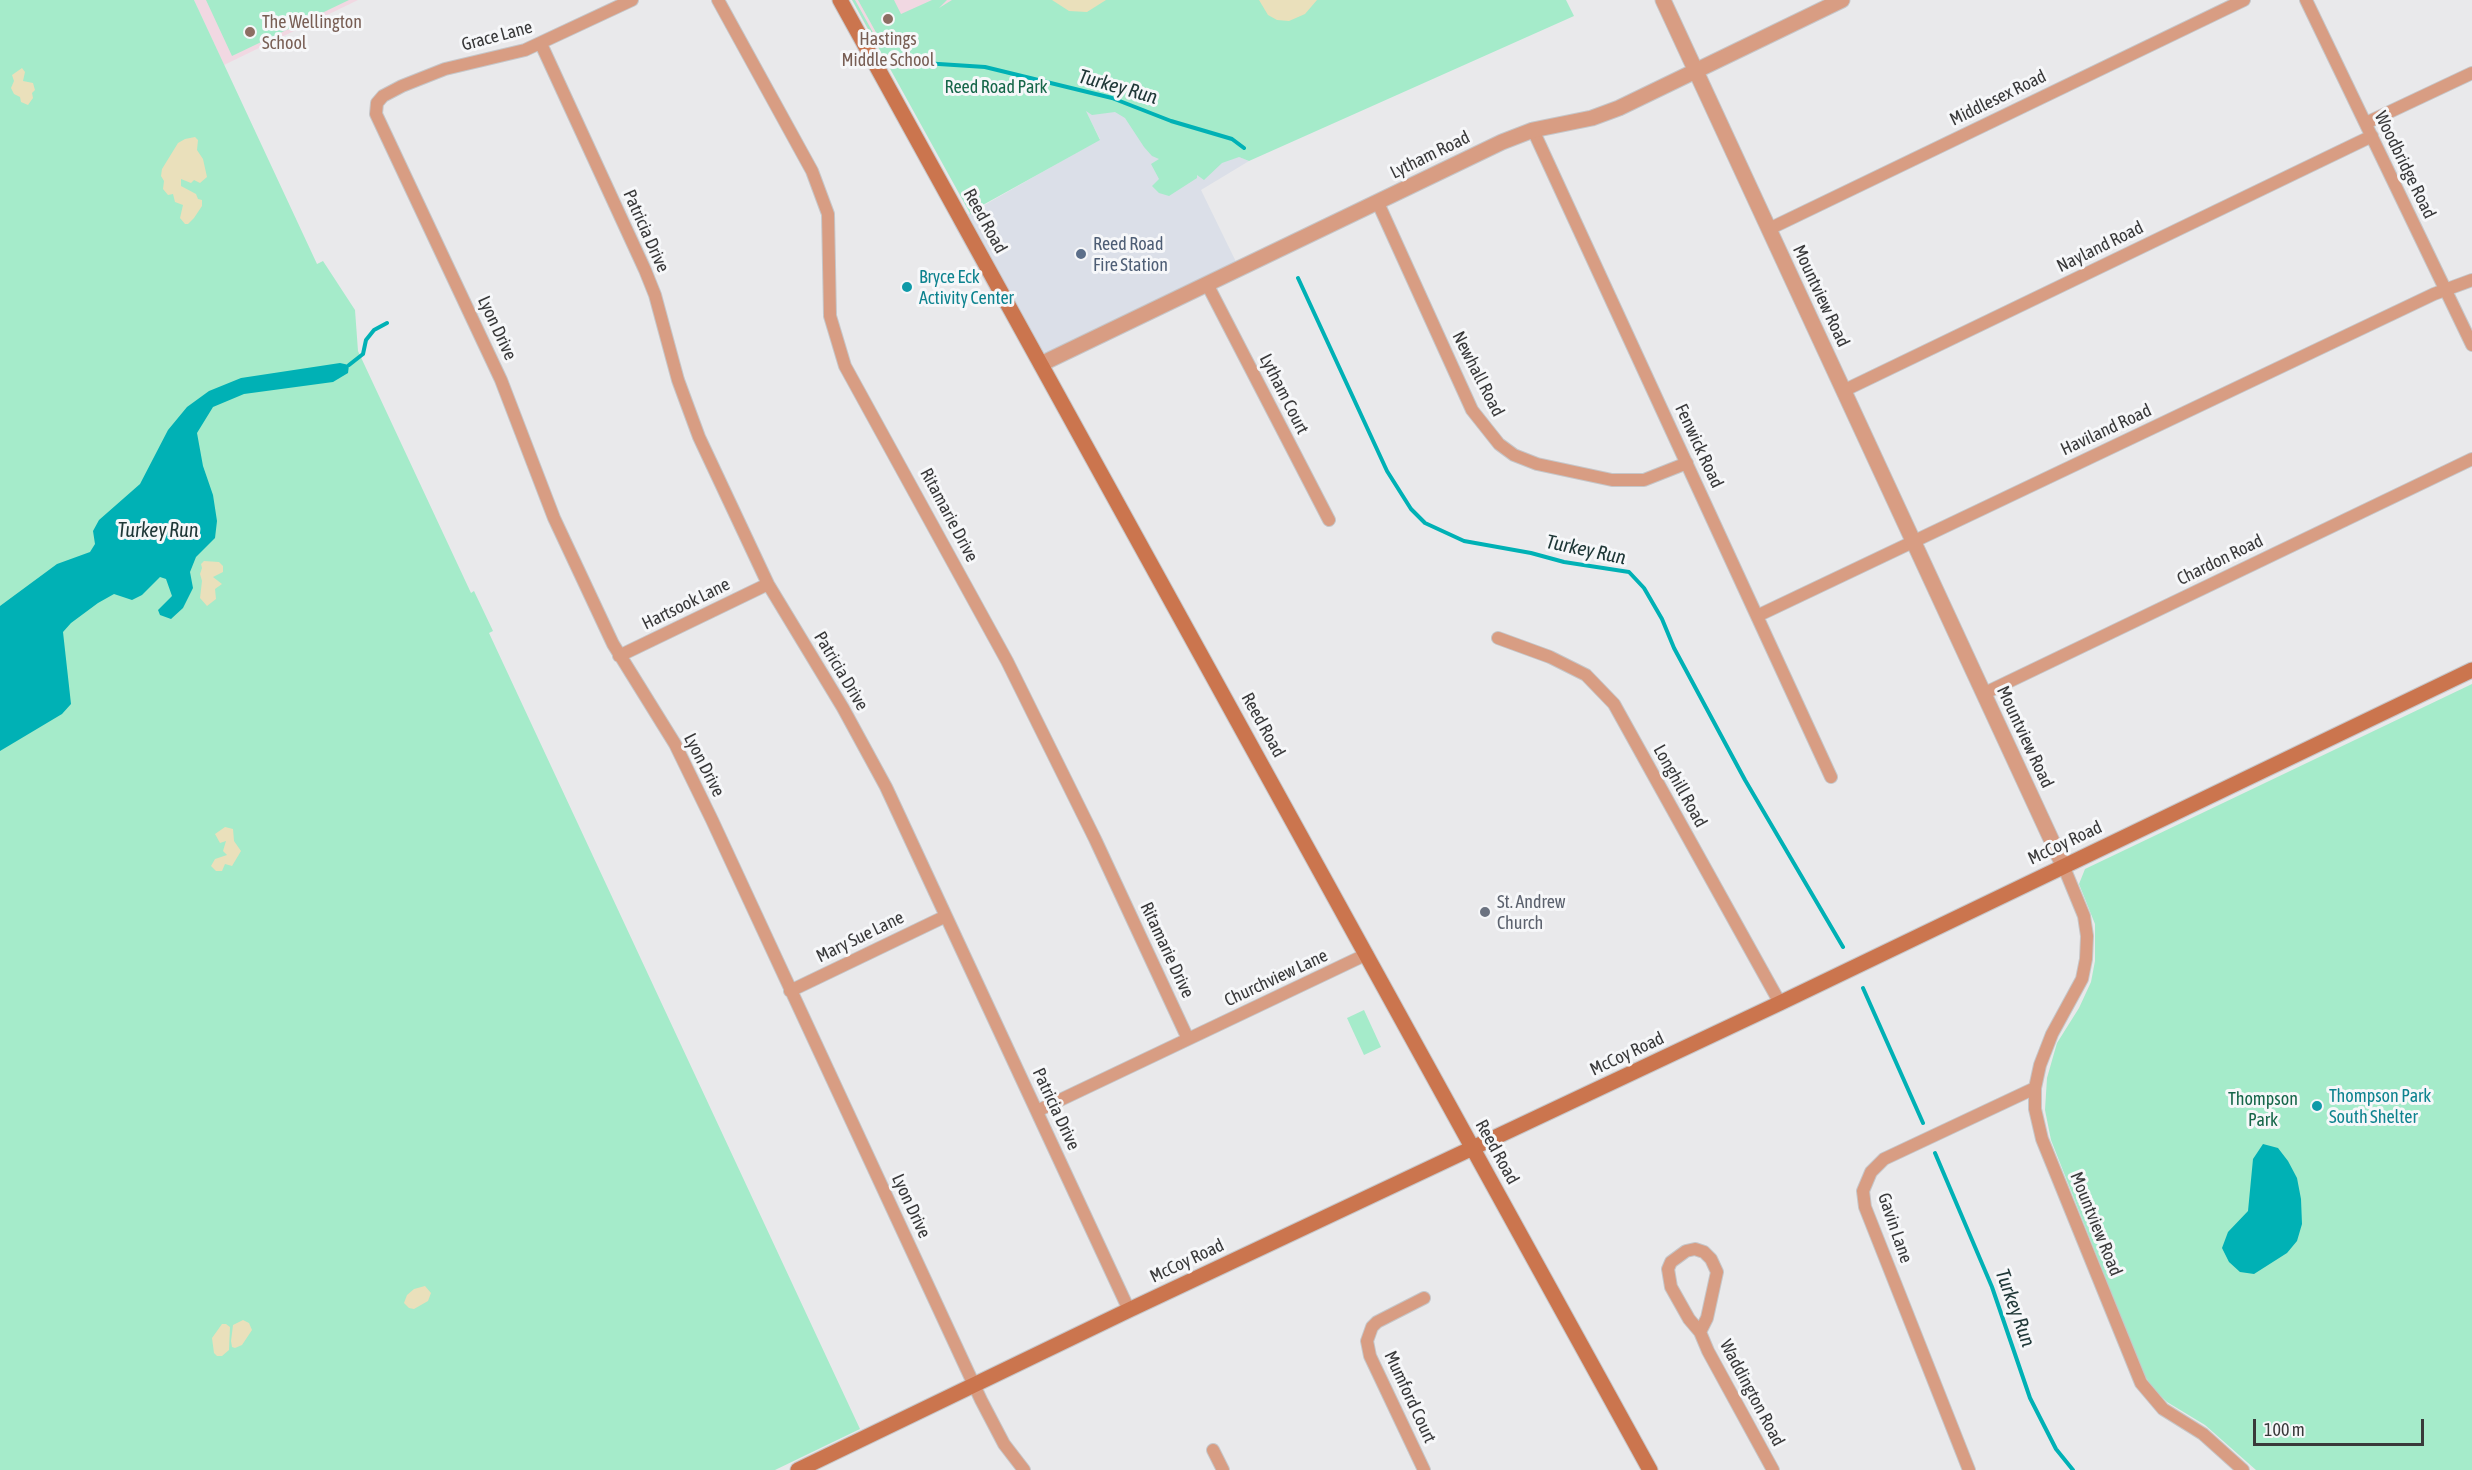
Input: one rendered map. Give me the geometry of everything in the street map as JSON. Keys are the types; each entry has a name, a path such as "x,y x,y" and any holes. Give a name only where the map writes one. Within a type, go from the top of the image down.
{"main road":[{"name":"Reed Road","path":"840,0 1368,954 1650,1470"},
{"name":"McCoy Road","path":"798,1470 1129,1310 1780,1004 2063,865 2472,670"}],"street":[{"name":"Grace Lane","path":"402,86 445,69 525,50 632,0"},
{"name":"Ritamarie Drive","path":"718,0 812,171 828,214 830,316 845,366 1007,661 1095,839 1188,1039"},
{"name":"Mountview Road","path":"1663,0 2063,865 2084,916 2087,936 2082,979 2047,1045 2035,1088 2036,1109 2050,1162 2141,1383 2163,1409 2203,1434 2243,1470"},
{"name":"Lytham Road","path":"1041,364 1502,142 1533,130 1592,118 1619,108 1842,0"},
{"name":"Middlesex Road","path":"1769,229 2244,0"},
{"name":"Woodbridge Road","path":"2306,0 2472,345"},
{"name":"Patricia Drive","path":"541,44 645,270 655,295 688,410 768,584 861,740 886,787 1129,1310"},
{"path":"2366,123 2472,73"},
{"name":"Lyon Drive","path":"402,86 383,96 377,103 376,114 501,380 554,518 619,656 675,744 974,1384 1004,1444 1024,1470"},
{"name":"Fenwick Road","path":"1533,130 1831,777"},
{"name":"Nayland Road","path":"1843,391 2372,136"},
{"name":"Newhall Road","path":"1378,203 1472,410 1499,444 1514,455 1537,464 1612,480 1644,480 1687,463"},
{"name":"Haviland Road","path":"1757,616 2434,294 2472,280"},
{"name":"Lytham Court","path":"1207,284 1329,520"},
{"name":"Chardon Road","path":"1983,694 2472,459"},
{"name":"Hartsook Lane","path":"619,656 768,584"},
{"name":"Longhill Road","path":"1498,638 1550,657 1586,675 1614,704 1780,1004"},
{"name":"Mary Sue Lane","path":"790,991 946,916"},
{"name":"Churchview Lane","path":"1037,1112 1368,954"},
{"name":"Gavin Lane","path":"1969,1470 1865,1207 1863,1191 1871,1172 1884,1159 2035,1088"},
{"name":"Waddington Road","path":"1700,1332 1707,1318 1717,1272 1711,1258 1695,1249 1677,1256 1668,1269 1668,1278 1689,1319 1700,1332 1708,1351 1773,1470"},
{"name":"Mumford Court","path":"1424,1298 1377,1322 1372,1327 1366,1341 1370,1356 1424,1470"},
{"path":"1213,1450 1223,1470"}],"shaded area":[{"name":"The Wellington School","path":"194,0 358,0 224,65"},
{"name":"Hastings Middle School","path":"852,0 956,0 873,39"},
{"path":"1080,100 1134,114 1249,161 1201,190 1240,270 1041,367 997,304 953,223 1100,139"}],"green space":[{"path":"0,0 194,0 317,264 323,261 355,310 358,351 471,593 474,591 493,631 489,633 860,1429 775,1470 0,1470"},
{"name":"The Wellington School","path":"206,0 349,0 232,56"},
{"name":"Reed Road Park","path":"852,0 855,0 876,38 878,36 858,0 894,0 901,14 932,0 947,0 939,8 952,0 1566,0 1574,16 1249,161 1239,157 1222,163 1204,180 1197,175 1197,178 1169,196 1159,193 1152,186 1159,179 1151,164 1159,159 1152,156 1144,147 1125,118 1115,112 1092,115 1086,111 1100,140 972,211 971,215"},
{"name":"Thompson Park","path":"2472,684 2472,1470 2256,1470 2205,1425 2167,1402 2153,1389 2142,1371 2051,1140 2045,1110 2047,1078 2057,1043 2079,1008 2091,982 2095,961 2095,924 2079,884 2085,869"},
{"path":"1364,1010 1381,1047 1364,1055 1347,1018"}],"sand":[{"path":"1052,0 1106,0 1087,12 1069,11"},
{"path":"1259,0 1317,0 1305,14 1289,21 1277,20 1268,15"},
{"path":"22,68 25,72 23,81 33,83 35,90 28,105 21,102 20,97 14,94 11,88 14,81 12,75"},
{"path":"195,137 198,140 197,150 203,159 207,177 200,183 194,180 191,183 181,179 181,186 202,200 202,206 194,218 185,224 180,218 183,205 175,202 173,194 168,195 163,189 164,181 161,176 162,169 178,143"},
{"path":"204,561 219,562 223,566 223,572 213,577 222,584 215,589 216,599 207,606 200,598 201,564"},
{"path":"225,827 233,829 234,841 241,851 232,866 225,864 222,871 216,871 211,866 215,859 227,855 223,851 226,841 220,843 215,834"},
{"path":"425,1286 431,1293 428,1301 414,1309 409,1308 404,1303 407,1295 414,1289"},
{"path":"243,1320 249,1323 252,1330 242,1345 232,1347 233,1325"},
{"path":"222,1324 230,1327 229,1350 222,1356 217,1356 214,1353 212,1338"}],"water":[{"name":"Turkey Run","path":"340,363 349,365 348,373 333,382 244,394 213,407 197,433 203,466 213,495 217,521 215,538 196,557 190,572 193,588 183,608 171,619 160,615 158,610 172,596 166,579 160,577 142,595 132,600 114,594 71,623 63,632 71,704 62,714 0,751 0,606 57,564 90,552 95,544 93,531 99,520 140,484 168,430 187,407 209,391 241,378"},
{"path":"2263,1144 2278,1148 2297,1178 2302,1224 2297,1241 2287,1253 2254,1274 2240,1272 2229,1262 2222,1248 2228,1232 2248,1211 2253,1159"}],"waterway":[{"name":"Turkey Run","path":"908,62 985,67 1112,98 1171,121 1232,139 1244,148"},
{"name":"Turkey Run","path":"1298,278 1387,471 1411,509 1425,523 1464,541 1531,553 1564,562 1629,572 1644,588 1745,780 1843,947"},
{"name":"Turkey Run","path":"349,365 363,354 366,340 374,330 387,323"},
{"name":"Turkey Run","path":"1863,988 1923,1123"},
{"name":"Turkey Run","path":"1935,1153 1992,1287 2030,1398 2056,1449 2073,1470"}],"place":[{"name":"Hastings Middle School","path":"888,19"},
{"name":"The Wellington School","path":"250,32"},
{"name":"Reed Road Fire Station","path":"1081,254"},
{"name":"Bryce Eck Activity Center","path":"907,287"},
{"name":"St. Andrew Church","path":"1485,912"},
{"name":"Thompson Park South Shelter","path":"2317,1106"}]}
